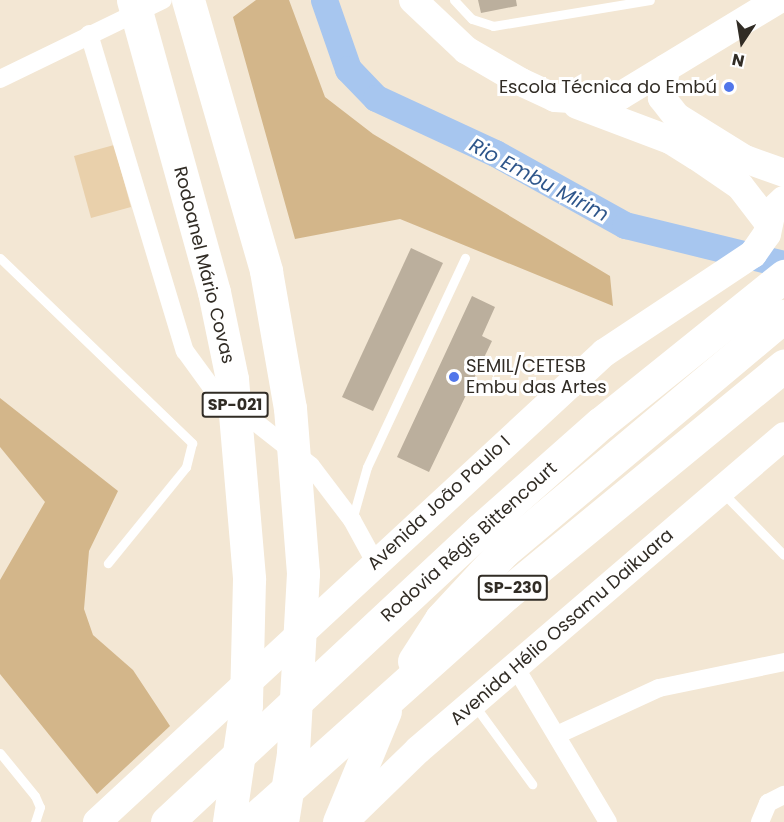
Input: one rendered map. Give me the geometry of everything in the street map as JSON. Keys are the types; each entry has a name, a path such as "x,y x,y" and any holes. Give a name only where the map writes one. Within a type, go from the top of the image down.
{"highway":[{"name":"Rodoanel Mário Covas","path":"133,0 214,292 232,379 249,579 246,705 229,822"},
{"name":"SP-021","path":"188,0 266,271 291,408 303,573 293,754 282,822"},
{"name":"Rodovia Régis Bittencourt","path":"167,822 480,529 718,326 784,276"},
{"path":"339,822 397,686 441,619 504,551 642,431 776,321"},
{"name":"SP-230","path":"251,822 506,594 784,366"}],"main road":[{"path":"413,0 466,50 555,98 670,140 740,186 776,321"},
{"path":"555,98 602,101 666,68 778,0"},
{"path":"666,68 662,98 677,117 745,159 784,173"},
{"name":"Avenida João Paulo I","path":"97,822 603,353 712,282 757,246"},
{"name":"Avenida Hélio Ossamu Daikuara","path":"344,822 474,704 517,670 784,436"}],"street":[{"path":"0,79 163,0"},
{"path":"89,34 184,351 212,388 311,466 352,520 375,562"},
{"path":"559,734 659,688 784,662"},
{"path":"517,670 559,734 608,822"},
{"path":"760,822 768,803 784,795"}],"lane":[{"path":"454,0 472,19 493,26 651,0"},
{"path":"0,258 192,443 186,467 108,563"},
{"path":"352,520 368,467 465,258"},
{"path":"721,490 784,555"},
{"path":"474,704 532,784"},
{"path":"0,753 35,796 40,807 35,822"}],"shaded area":[{"path":"256,0 289,0 325,97 373,134 610,276 613,306 400,219 295,239 233,17"},
{"path":"114,145 131,207 91,218 74,156"},
{"path":"0,398 118,491 89,551 84,609 93,635 133,670 170,726 97,794 0,674 0,580 45,502 0,447"}],"building":[{"path":"478,0 516,0 517,6 481,13"},
{"path":"411,248 443,263 373,411 342,397"},
{"name":"SEMIL/CETESB Embu das Artes","path":"472,296 495,307 482,336 492,341 429,472 397,457"}],"waterway":[{"name":"Rio Embu Mirim","path":"324,0 348,69 376,98 495,153 625,225 784,264"}],"place":[{"name":"Escola Técnica do Embú","path":"729,87"},
{"name":"SEMIL/CETESB Embu das Artes","path":"454,377"}]}
